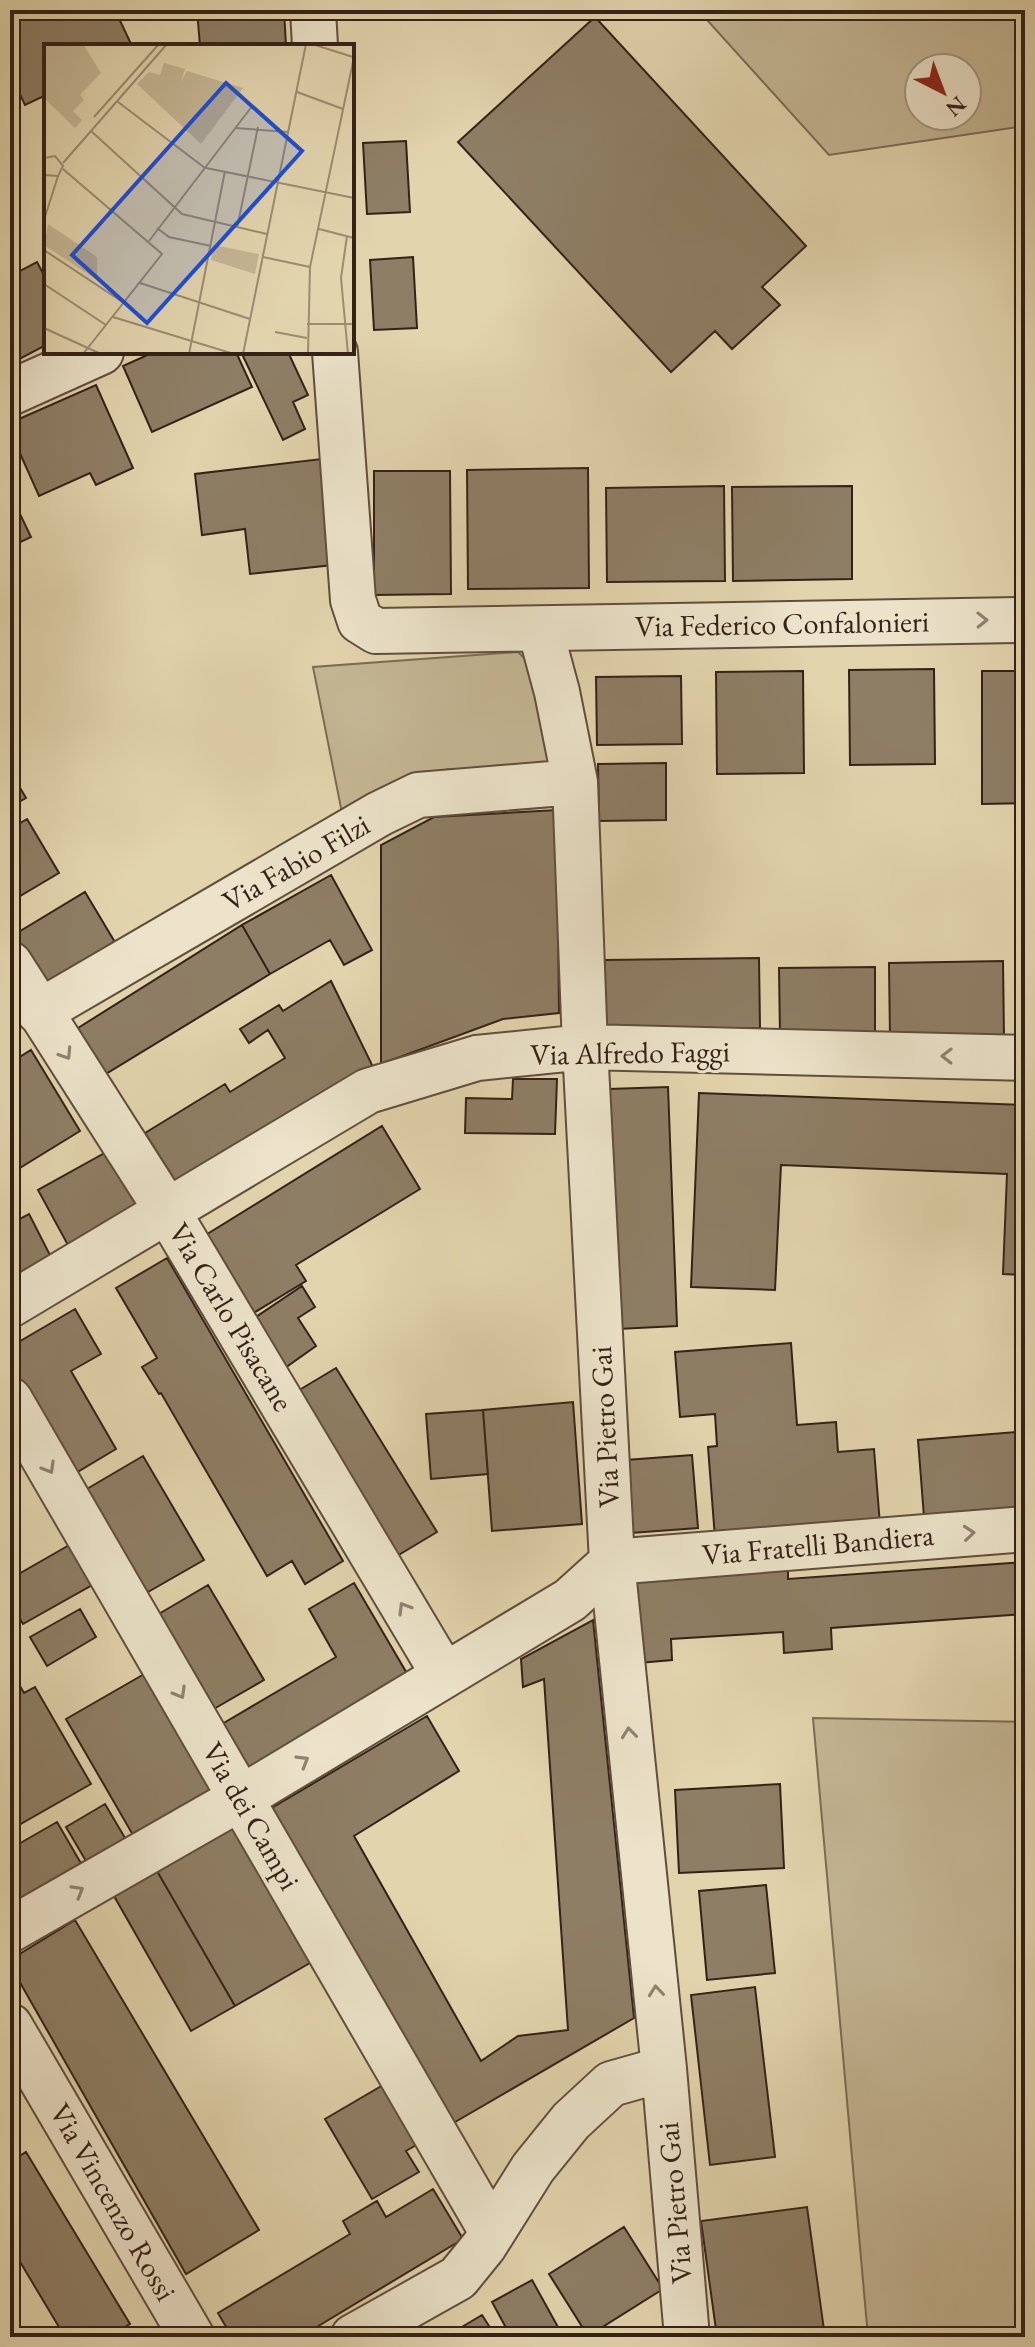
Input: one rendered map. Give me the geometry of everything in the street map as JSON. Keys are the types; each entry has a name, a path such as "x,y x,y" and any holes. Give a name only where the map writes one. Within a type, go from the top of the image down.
{"street":[{"path":"313,10 315,44"},
{"path":"10,393 97,354"},
{"name":"Via Federico Confalonieri","path":"335,354 353,600 360,621 376,631 1025,620"},
{"name":"Via Pietro Gai","path":"540,629 557,692 575,782 585,1047 612,1562 664,2069 687,2337"},
{"name":"Via Fabio Filzi","path":"39,1012 379,814 418,795 575,782"},
{"name":"Via Carlo Pisacane","path":"10,964 168,1212 444,1675"},
{"name":"Via Alfredo Faggi","path":"10,1305 368,1091 477,1058 585,1047 1025,1058"},
{"name":"Via dei Campi","path":"10,1400 492,2232"},
{"name":"Via Fratelli Bandiera","path":"612,1562 1025,1529"},
{"path":"10,1930 241,1798 570,1600 612,1562"},
{"name":"Via Vincenzo Rossi","path":"10,2026 192,2337"},
{"path":"353,2337 458,2278 533,2168 571,2121 611,2084 664,2069"}],"shaded area":[{"path":"698,10 1025,10 1025,126 829,155"},
{"path":"518,652 529,663 551,773 448,769 343,818 313,667"},
{"path":"813,1718 1025,1722 1025,2337 868,2337"}],"building":[{"path":"10,10 115,10 131,44 44,44 44,96 25,105 10,73"},
{"path":"197,10 284,10 286,44 200,44"},
{"path":"595,17 806,246 762,287 780,305 732,349 715,331 671,372 458,142"},
{"path":"406,141 410,212 367,214 363,143"},
{"path":"413,257 417,328 374,330 370,260"},
{"path":"37,262 44,275 44,346 10,364 10,276"},
{"path":"150,354 237,354 252,387 152,432 123,366"},
{"path":"242,354 289,354 308,395 293,402 305,429 283,440"},
{"path":"96,385 133,468 96,485 90,473 39,496 10,431 10,423"},
{"path":"330,458 342,564 250,574 245,529 202,535 195,474"},
{"path":"588,468 589,588 468,589 467,470"},
{"path":"374,471 450,471 451,594 374,595"},
{"path":"724,486 725,581 607,582 606,488"},
{"path":"852,486 852,579 733,581 732,487"},
{"path":"10,493 31,537 10,547"},
{"path":"934,669 935,764 850,765 849,670"},
{"path":"803,671 804,773 717,774 716,672"},
{"path":"982,671 1025,671 1025,803 982,804"},
{"path":"681,676 682,744 597,745 596,677"},
{"path":"666,763 666,820 599,821 598,764"},
{"path":"10,771 26,798 10,807"},
{"path":"557,810 559,1013 503,1019 381,1064 381,845 434,817"},
{"path":"27,819 59,873 10,902 10,829"},
{"path":"331,875 372,950 344,965 330,940 270,974 242,925"},
{"path":"85,892 116,944 43,987 12,936"},
{"path":"242,925 270,974 104,1075 78,1028"},
{"path":"759,958 760,1028 605,1029 605,960"},
{"path":"1003,961 1004,1038 890,1039 889,963"},
{"path":"875,967 875,1034 780,1035 779,968"},
{"path":"331,981 374,1069 178,1186 145,1133 225,1084 230,1092 285,1058 268,1030 249,1043 240,1029 279,1005 283,1011"},
{"path":"31,1050 80,1131 10,1174 10,1063"},
{"path":"513,1079 557,1079 555,1134 465,1133 466,1098 512,1099"},
{"path":"668,1087 677,1326 618,1329 609,1089"},
{"path":"699,1093 1025,1105 1025,1275 1003,1274 1007,1174 781,1165 775,1290 691,1287"},
{"path":"382,1126 420,1189 296,1265 306,1281 252,1314 204,1236"},
{"path":"119,1145 150,1202 69,1247 38,1190"},
{"path":"29,1214 51,1257 10,1279 10,1224"},
{"path":"167,1258 343,1561 305,1584 292,1561 267,1576 161,1393 142,1367 157,1358 116,1288"},
{"path":"302,1286 315,1307 298,1318 316,1346 282,1370 250,1321"},
{"path":"75,1309 101,1354 71,1371 116,1449 74,1474 10,1363 10,1347"},
{"path":"791,1343 797,1425 836,1422 838,1452 874,1449 880,1525 715,1538 708,1447 717,1446 715,1414 680,1417 675,1352"},
{"path":"336,1368 437,1532 387,1562 286,1398"},
{"path":"573,1402 582,1524 492,1531 483,1410"},
{"path":"483,1410 488,1474 431,1479 426,1414"},
{"path":"10,1426 29,1459 10,1469"},
{"path":"1016,1432 1022,1509 924,1517 918,1440"},
{"path":"692,1455 698,1528 631,1533 626,1460"},
{"path":"143,1456 204,1560 141,1596 80,1493"},
{"path":"78,1540 101,1580 23,1624 10,1601 10,1579"},
{"path":"1025,1562 1025,1614 831,1628 832,1649 784,1653 783,1632 671,1639 672,1660 639,1663 634,1581 788,1570 788,1579"},
{"path":"354,1583 412,1682 252,1775 222,1724 336,1657 309,1609"},
{"path":"208,1585 264,1680 212,1710 157,1615"},
{"path":"80,1609 96,1637 47,1666 30,1637"},
{"path":"593,1620 634,2018 450,2125 270,1809 427,1716 459,1771 354,1836 481,2061 518,2036 568,2030 544,1679 523,1687 521,1659"},
{"path":"146,1673 216,1796 137,1842 66,1719"},
{"path":"15,1677 24,1693 35,1687 91,1784 10,1830 10,1680"},
{"path":"780,1784 784,1868 679,1873 675,1790"},
{"path":"105,1804 132,1850 93,1873 66,1827"},
{"path":"57,1822 86,1872 10,1916 10,1849"},
{"path":"233,1828 310,1963 235,2006 157,1871"},
{"path":"157,1871 235,2006 191,2031 114,1896"},
{"path":"766,1885 775,1973 707,1980 699,1891"},
{"path":"75,1920 259,2230 186,2274 10,1965 10,1960"},
{"path":"755,1987 775,2157 710,2165 691,1995"},
{"path":"383,2085 418,2144 406,2151 419,2172 372,2199 325,2119"},
{"path":"26,2152 130,2324 107,2337 65,2337 10,2245 10,2162"},
{"path":"433,2189 463,2239 300,2337 232,2337 218,2313 350,2234 343,2221 377,2201 386,2217"},
{"path":"807,2207 825,2337 717,2337 701,2221"},
{"path":"624,2227 663,2289 588,2336 549,2274"},
{"path":"532,2280 558,2327 539,2337 511,2337 492,2302"},
{"path":"482,2315 496,2337 445,2337"}]}
